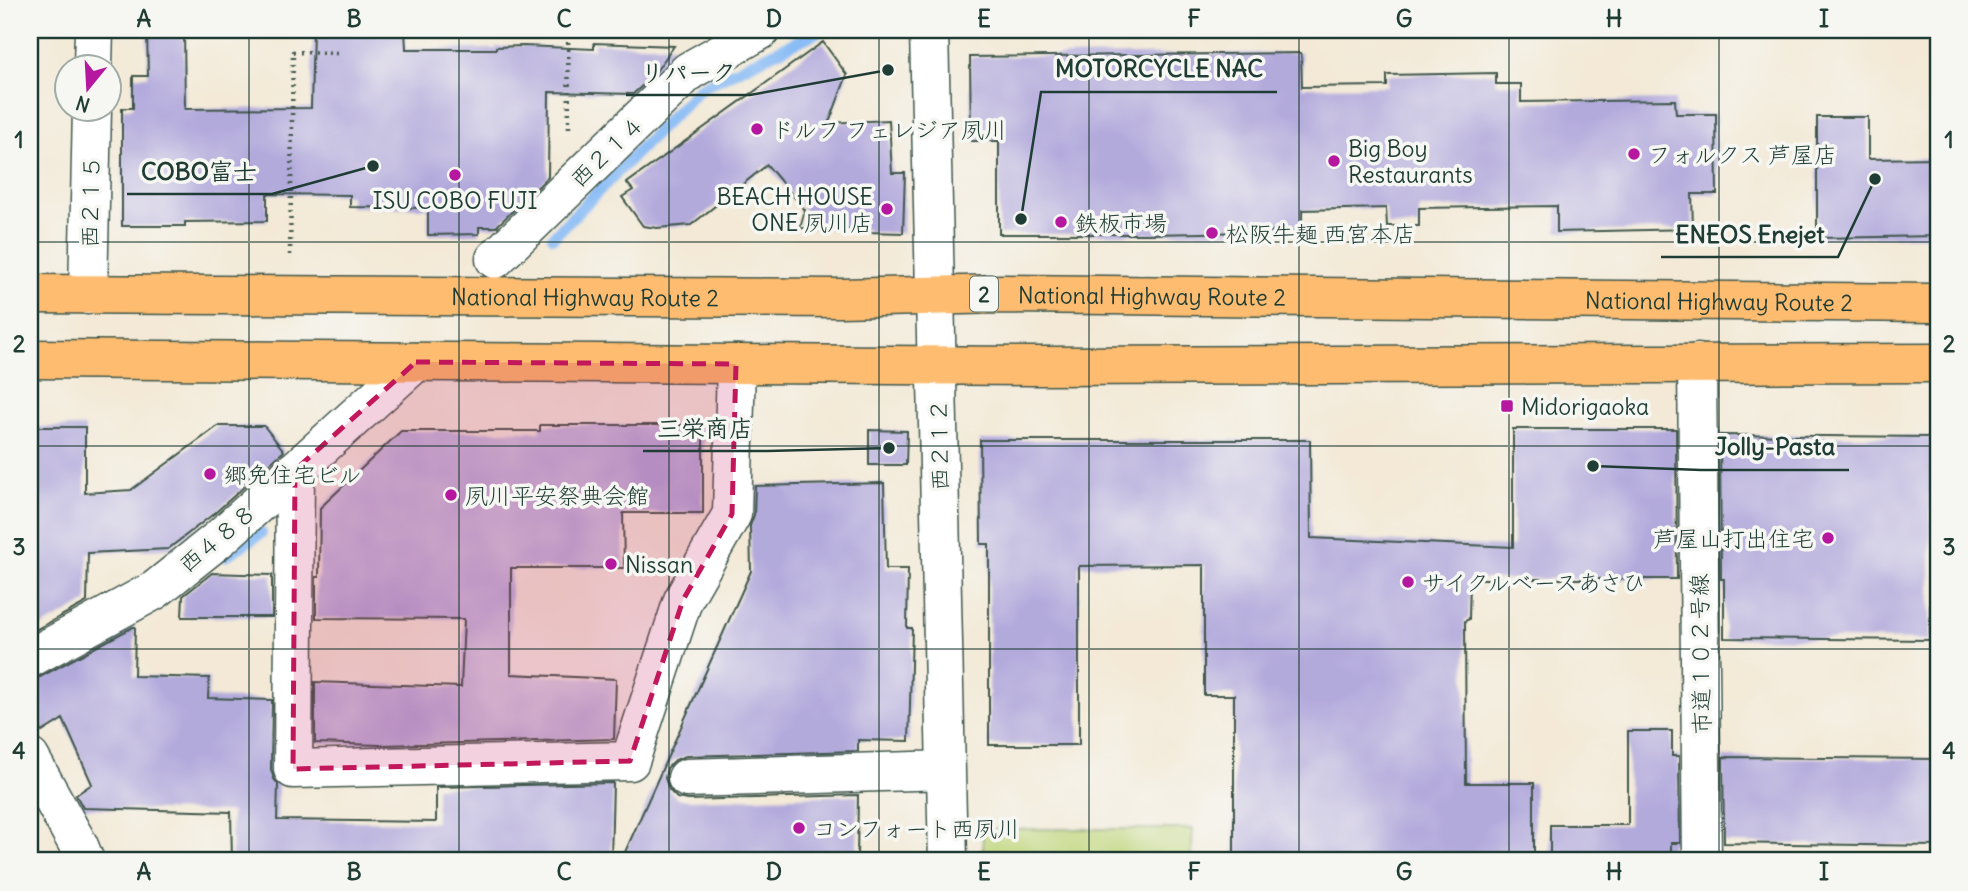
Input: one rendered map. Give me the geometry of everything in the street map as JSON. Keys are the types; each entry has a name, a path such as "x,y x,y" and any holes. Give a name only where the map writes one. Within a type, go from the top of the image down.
{"highway":[{"name":"National Highway Route 2","path":"30,295 826,298 1003,293 1938,303"},
{"path":"30,359 937,365 1938,363"}],"street":[{"path":"93,52 94,30"},
{"name":"西２１４","path":"495,259 689,71 761,30"},
{"name":"西２１２","path":"929,30 948,861"},
{"name":"西２１５","path":"88,295 92,122"},
{"name":"西４８８","path":"30,658 155,590 220,538 416,362"},
{"name":"市道１０２号線","path":"1697,363 1702,861"},
{"path":"295,470 293,769 630,761 683,600 732,514 736,364"},
{"path":"30,758 85,861"},
{"path":"687,778 946,771"}],"path":[{"path":"432,30 568,31 570,186"},
{"path":"290,257 293,52 337,53"}],"highlighted area":[{"path":"416,362 736,364 732,514 683,600 630,761 293,769 295,470"}],"green space":[{"path":"982,829 1193,829 1191,861 984,861"}],"building":[{"path":"147,30 184,30 185,109 311,108 313,30 405,30 406,49 496,49 523,46 594,49 594,43 674,46 652,77 633,94 549,92 548,177 496,227 479,227 479,234 428,235 428,208 350,207 350,195 267,194 267,221 185,222 185,226 122,226 122,108 133,108 133,76 148,76"},
{"name":"ドルフ フェレジア夙川","path":"823,42 847,75 829,123 889,120 892,173 905,173 903,233 867,232 867,229 800,228 805,210 767,165 691,225 657,228 643,226 622,197 633,190 627,183"},
{"path":"1301,53 1302,87 1387,86 1387,75 1496,73 1496,84 1521,84 1521,102 1675,100 1676,114 1716,114 1717,194 1692,194 1693,229 1557,232 1557,206 1419,208 1419,226 1387,226 1386,208 1302,210 1302,231 999,234 999,141 971,141 970,57"},
{"path":"1817,117 1868,117 1868,159 1938,158 1938,236 1817,238"},
{"path":"540,425 703,425 703,513 623,513 624,568 511,568 511,674 616,679 614,739 381,745 315,743 315,682 461,687 464,619 316,618 320,508 401,431 540,431"},
{"path":"218,426 264,426 284,451 216,512 168,549 88,553 87,602 30,633 30,427 85,427 85,493 131,490"},
{"path":"1513,429 1676,429 1677,579 1470,579 1469,619 1465,621 1466,783 1534,783 1534,857 1437,856 1437,861 1234,861 1234,695 1204,695 1204,565 1079,566 1079,745 989,745 989,544 981,544 980,440 1310,440 1311,538 1513,547"},
{"path":"869,430 907,431 906,465 869,465"},
{"name":"芦屋山打出住宅","path":"1720,435 1931,437 1930,640 1724,638"},
{"path":"884,483 886,569 908,569 907,628 912,628 909,741 858,740 858,751 686,756 675,760 667,768 665,778 669,790 677,798 688,800 858,795 857,859 720,858 720,861 621,861 751,571 750,526 754,515 755,486"},
{"path":"212,573 272,575 272,617 182,617 183,596"},
{"path":"133,627 134,676 209,678 208,698 272,700 271,769 278,784 277,820 436,822 436,787 613,783 611,861 577,861 577,856 482,855 482,861 232,861 231,812 83,808 76,795 92,784 63,719 42,732 30,711 30,680"},
{"path":"1628,731 1672,731 1672,756 1679,756 1680,843 1671,843 1671,861 1550,861 1550,825 1628,825"},
{"path":"1723,757 1938,759 1938,846 1724,843"}],"waterway":[{"path":"553,237 700,88 821,30"},
{"path":"225,556 261,533"}],"place":[{"name":"リパーク","path":"888,70"},
{"name":"ドルフ フェレジア夙川","path":"757,129"},
{"name":"フォルクス 芦屋店","path":"1634,154"},
{"name":"Big Boy Restaurants","path":"1334,161"},
{"name":"COBO富士","path":"373,166"},
{"name":"ISU COBO FUJI","path":"455,175"},
{"name":"ENEOS Enejet","path":"1875,179"},
{"name":"BEACH HOUSE ONE 夙川店","path":"887,209"},
{"name":"MOTORCYCLE NAC","path":"1021,219"},
{"name":"鉄板市場","path":"1061,222"},
{"name":"松阪牛麺 西宮本店","path":"1212,233"},
{"name":"Midorigaoka","path":"1507,406"},
{"name":"三栄商店","path":"889,448"},
{"name":"Jolly-Pasta","path":"1593,466"},
{"name":"郷免住宅ビル","path":"210,474"},
{"name":"夙川平安祭典会館","path":"451,495"},
{"name":"芦屋山打出住宅","path":"1828,538"},
{"name":"Nissan","path":"611,564"},
{"name":"サイクルベースあさひ","path":"1408,582"},
{"name":"コンフォート西夙川","path":"799,828"}]}
